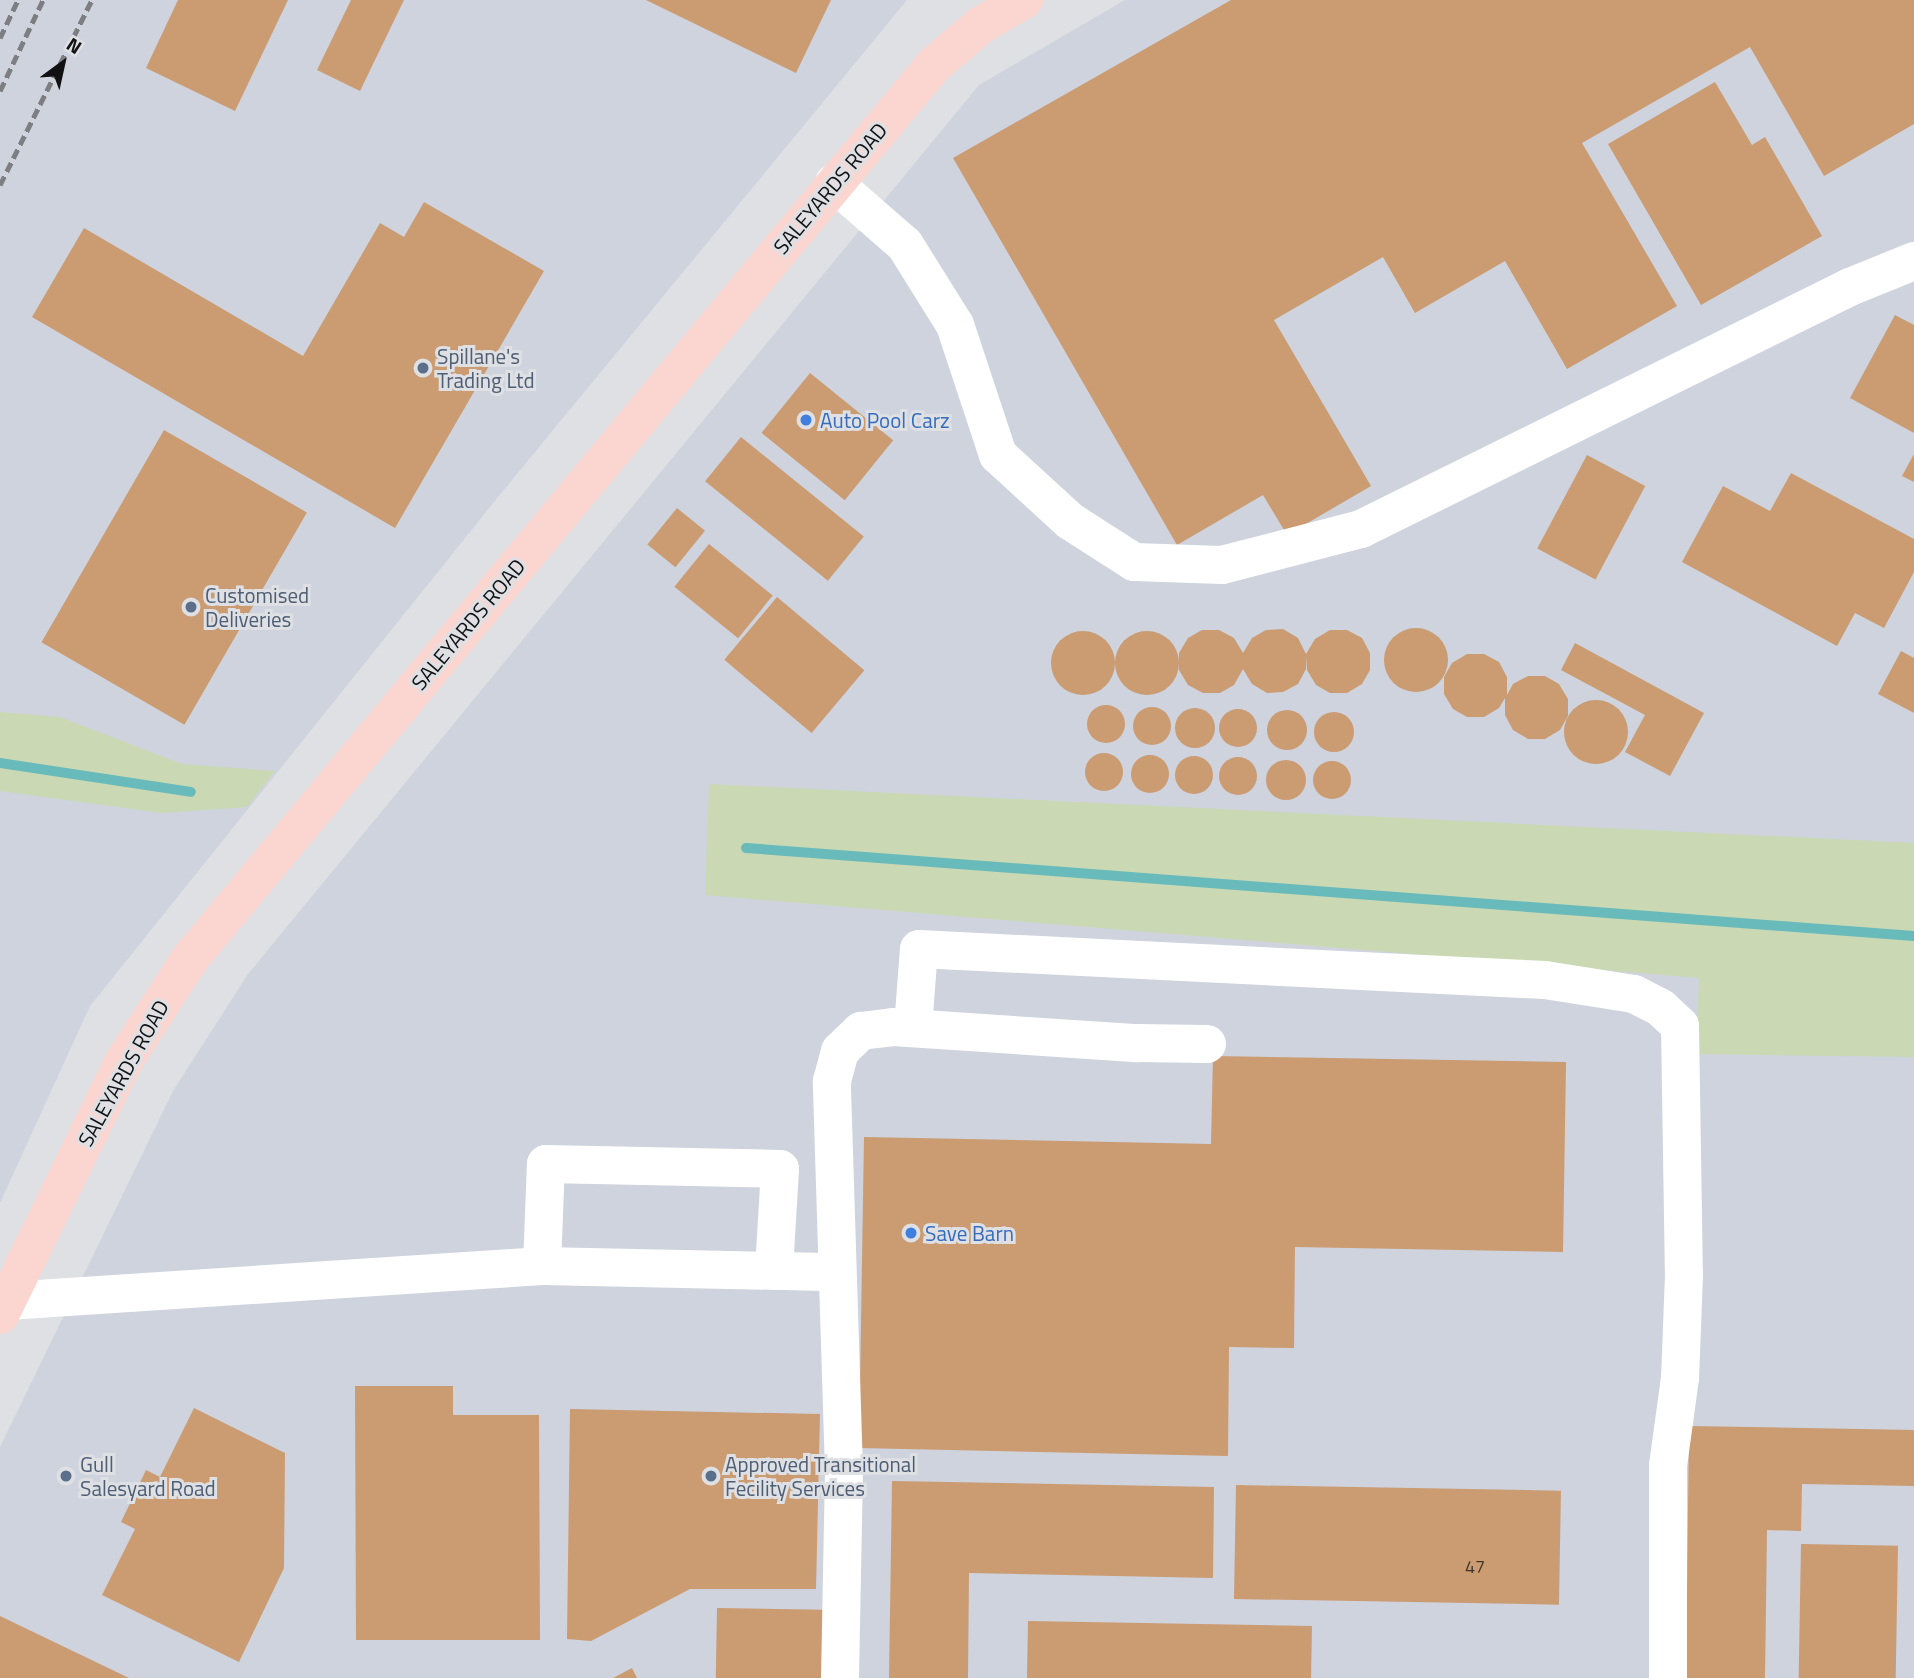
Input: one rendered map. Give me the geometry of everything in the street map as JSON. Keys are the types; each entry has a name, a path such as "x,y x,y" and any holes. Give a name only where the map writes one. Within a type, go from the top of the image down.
{"main road":[{"name":"SALEYARDS ROAD","path":"3,1308 124,1062 189,960 934,65 981,25 1024,0"}],"lane":[{"path":"834,183 905,245 955,325 998,456 1070,520 1133,562 1222,565 1360,529 1850,287 1914,261"},
{"path":"913,1028 919,949 1545,980 1634,994 1661,1008 1680,1026 1684,1275 1680,1378 1668,1466 1668,1678"},
{"path":"840,1678 844,1471 832,1081 840,1051 861,1031 913,1028 1137,1043 1207,1044"},
{"path":"542,1266 546,1164 780,1169 815,1156 833,1123"},
{"path":"774,1271 780,1169"},
{"path":"3,1308 542,1266 837,1272"}],"shaded area":[{"path":"0,0 907,0 498,497 90,1006 0,1203"},
{"path":"1125,0 1914,0 1914,1678 0,1678 0,1447 173,1091 248,974 979,85"}],"green space":[{"path":"0,712 60,717 182,764 275,771 247,807 162,813 0,791"},
{"path":"709,784 1914,843 1914,1057 1696,1054 1699,978 705,895"}],"building":[{"path":"178,0 288,0 235,111 146,68"},
{"path":"351,0 404,0 360,91 317,70"},
{"path":"646,0 831,0 796,73"},
{"path":"1231,0 1914,0 1914,124 1824,176 1750,47 1582,143 1677,306 1567,369 1505,261 1415,313 1383,257 1274,320 1371,486 1287,535 1263,495 1177,545 953,158"},
{"path":"1715,82 1752,145 1765,137 1822,236 1701,305 1608,144"},
{"path":"424,202 544,271 395,528 32,317 84,228 303,356 380,223 404,237"},
{"path":"1895,315 1914,325 1914,433 1850,398"},
{"path":"810,373 893,440 845,500 762,433"},
{"path":"164,430 307,512 184,725 42,642"},
{"path":"741,437 864,536 828,581 705,481"},
{"path":"1914,454 1914,482 1902,476"},
{"path":"1587,455 1645,486 1596,580 1537,549"},
{"path":"1791,473 1914,539 1914,572 1884,628 1855,613 1837,646 1682,562 1723,486 1770,511"},
{"path":"677,508 705,531 675,567 647,545"},
{"path":"709,544 773,596 738,638 674,587"},
{"path":"777,597 864,670 812,733 724,660"},
{"path":"1416,628 1439,637 1448,660 1439,683 1416,692 1393,683 1384,660 1393,637"},
{"path":"1283,629 1298,638 1306,654 1315,639 1330,630 1347,630 1362,638 1370,653 1370,670 1362,684 1347,693 1330,693 1316,685 1307,670 1307,656 1306,669 1298,684 1283,692 1267,693 1252,684 1243,669 1234,685 1220,693 1203,693 1188,685 1179,670 1179,653 1188,638 1202,630 1219,630 1234,638 1243,653 1252,638 1266,630"},
{"path":"1083,631 1101,637 1109,645 1115,663 1109,681 1101,689 1083,695 1065,689 1057,681 1051,663 1057,645 1065,637"},
{"path":"1147,631 1170,640 1179,663 1170,686 1147,695 1124,686 1115,663 1124,640"},
{"path":"1575,643 1704,713 1670,776 1625,752 1645,715 1561,670"},
{"path":"1901,651 1914,658 1914,713 1878,694"},
{"path":"1467,654 1484,654 1499,662 1507,677 1507,695 1513,684 1528,676 1545,676 1559,684 1568,699 1568,716 1560,730 1545,739 1528,739 1513,730 1505,715 1505,698 1499,708 1484,717 1467,717 1453,709 1444,694 1444,677 1452,663"},
{"path":"1596,700 1614,706 1622,714 1628,732 1622,750 1614,758 1596,764 1578,758 1570,750 1564,732 1570,714 1578,706"},
{"path":"1106,705 1120,710 1125,724 1120,738 1106,743 1092,738 1087,724 1092,710"},
{"path":"1152,707 1166,712 1171,726 1166,740 1152,745 1138,740 1133,726 1138,712"},
{"path":"1195,708 1209,714 1215,728 1209,742 1195,748 1181,742 1175,728 1181,714"},
{"path":"1238,709 1252,714 1257,728 1252,742 1238,747 1224,742 1219,728 1224,714"},
{"path":"1287,710 1301,716 1307,730 1301,744 1287,750 1273,744 1267,730 1273,716"},
{"path":"1334,712 1348,718 1354,732 1348,746 1334,752 1320,746 1314,732 1320,718"},
{"path":"1104,753 1118,758 1123,772 1118,786 1104,791 1090,786 1085,772 1090,758"},
{"path":"1150,755 1164,760 1169,774 1164,788 1150,793 1136,788 1131,774 1136,760"},
{"path":"1194,756 1208,761 1213,775 1208,789 1194,794 1180,789 1175,775 1180,761"},
{"path":"1238,757 1252,762 1257,776 1252,790 1238,795 1224,790 1219,776 1224,762"},
{"path":"1286,760 1300,766 1306,780 1300,794 1286,800 1272,794 1266,780 1272,766"},
{"path":"1332,761 1346,766 1351,780 1346,794 1332,799 1318,794 1313,780 1318,766"},
{"path":"1213,1056 1566,1062 1563,1252 1295,1247 1294,1348 1229,1347 1228,1456 859,1448 864,1137 1211,1144"},
{"path":"355,1386 453,1386 453,1415 539,1415 540,1640 356,1640"},
{"path":"194,1408 285,1453 284,1568 239,1662 102,1595 135,1529 121,1522 146,1470 160,1477"},
{"path":"570,1409 820,1414 816,1589 690,1589 591,1641 567,1639"},
{"path":"1689,1426 1914,1430 1914,1486 1802,1484 1801,1531 1767,1530 1765,1678 1686,1678"},
{"path":"892,1481 1214,1487 1213,1578 969,1573 968,1678 889,1678"},
{"path":"1236,1485 1561,1491 1559,1605 1234,1599"},
{"path":"1801,1544 1898,1546 1896,1678 1799,1678"},
{"path":"717,1608 824,1610 823,1678 716,1678"},
{"path":"0,1616 129,1678 0,1678"},
{"path":"1028,1621 1312,1626 1311,1678 1027,1678"},
{"path":"632,1668 637,1678 613,1678"}],"waterway":[{"path":"0,763 191,792"},
{"path":"746,848 1914,936"}],"railway":[{"path":"0,38 18,0"},
{"path":"0,91 43,0"},
{"path":"0,185 92,0"}],"place":[{"name":"Spillane's Trading Ltd","path":"423,368"},
{"name":"Auto Pool Carz","path":"806,420"},
{"name":"Customised Deliveries","path":"191,607"},
{"name":"Save Barn","path":"911,1233"},
{"name":"Gull Salesyard Road","path":"66,1476"},
{"name":"Approved Transitional Fecility Services","path":"711,1476"}]}
